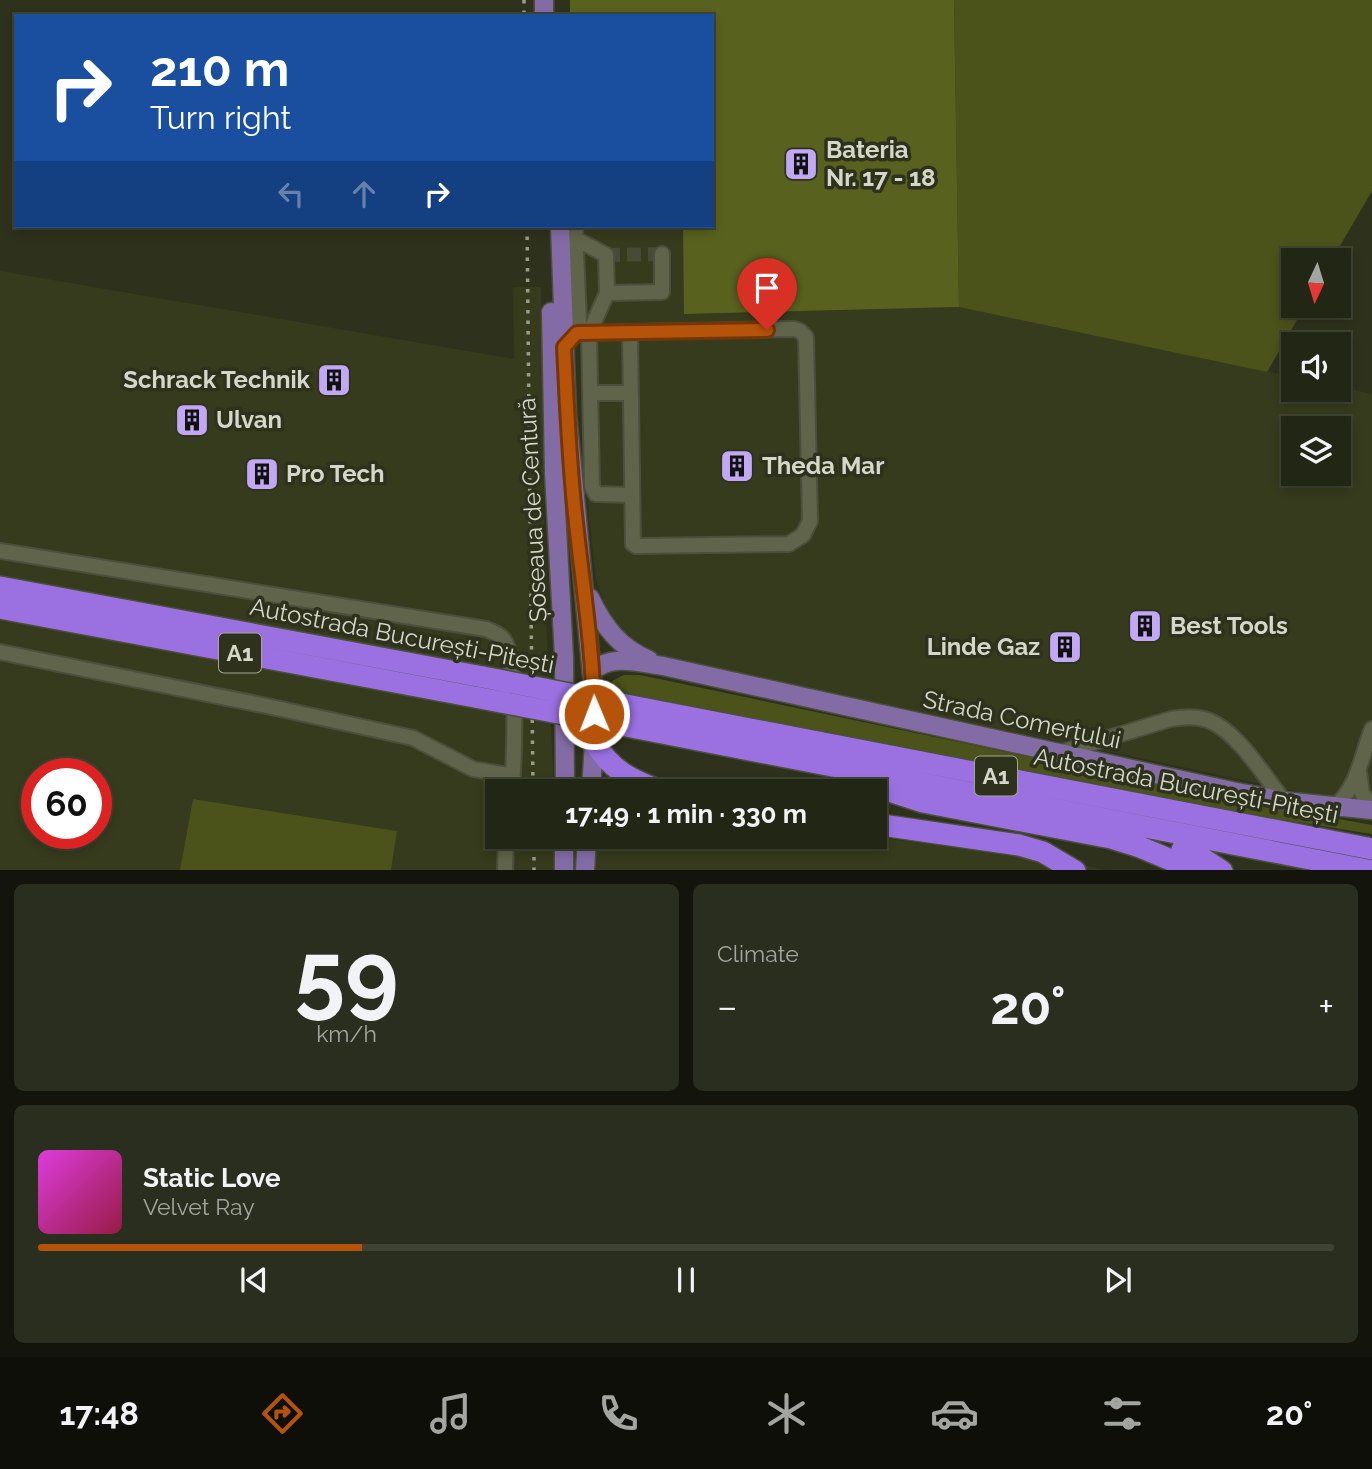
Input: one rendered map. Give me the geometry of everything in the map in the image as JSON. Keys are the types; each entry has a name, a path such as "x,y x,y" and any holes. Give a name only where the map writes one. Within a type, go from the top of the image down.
{"highway":[{"name":"Autostrada București-Pitești","path":"0,587 618,714 1372,849"},
{"name":"Autostrada București-Pitești","path":"0,608 482,688"},
{"name":"Autostrada București-Pitești","path":"618,714 808,762 1371,870"},
{"path":"594,742 610,765 634,779"},
{"path":"808,762 900,796 1101,836 1140,847 1197,870"},
{"path":"895,778 948,797 1161,842 1202,858 1222,870"},
{"path":"887,826 1019,845 1044,852 1074,870"}],"main road":[{"name":"Șoseaua de Centură","path":"549,228 554,473 565,694 565,779"},
{"name":"Șoseaua de Centură","path":"560,228 567,414 592,671 594,742 592,779"},
{"path":"585,589 609,631 624,646 663,666"},
{"path":"592,671 605,662 615,661 663,666"},
{"name":"Strada Comerțului","path":"663,666 1284,801 1372,808"},
{"path":"564,849 564,870"},
{"path":"585,870 586,849"}],"street":[{"path":"564,347 583,333 607,293 606,255 575,232"},
{"path":"575,232 579,322 583,333 591,393 593,492 631,495"},
{"path":"607,293 662,292 662,254"},
{"path":"583,333 630,332 794,329 804,334 810,521 803,536 789,544 636,546 632,540 630,332"},
{"path":"591,393 630,393"},
{"path":"0,551 410,616 486,629 495,633 506,643 512,667 512,779"},
{"path":"0,652 413,738 473,769 499,779"},
{"path":"1059,753 1171,719 1202,718 1213,722 1232,736 1284,801"},
{"path":"1333,807 1346,796 1359,771 1372,729"},
{"path":"1359,771 1362,793 1372,808"},
{"path":"505,870 506,849"}],"shaded area":[{"path":"582,228 683,228 685,314 959,307 1281,374 1281,402 1351,402 1351,390 1372,394 1372,807 655,656 637,647 617,629 596,579 589,519"},
{"path":"0,271 514,359 513,287 541,287 545,596 553,779 485,779 485,849 554,849 554,870 391,870 397,831 193,799 180,870 0,870"},
{"path":"887,839 1022,854 1107,870 594,870 594,849 887,849"}],"green space":[{"path":"570,0 954,0 959,307 684,314 683,228 714,228 714,14 570,14"},
{"path":"954,0 1372,0 1372,191 1339,248 1281,248 1281,318 1298,318 1290,332 1281,332 1281,348 1267,372 959,307"},
{"path":"624,675 640,675 1235,800 1372,825 1372,834 1233,812 602,691 612,681"},
{"path":"193,799 397,831 391,870 180,870"}],"tunnel":[{"path":"606,255 662,254"}],"railway":[{"path":"524,0 524,14"},
{"path":"527,228 533,779"},
{"path":"534,849 534,870"}],"place":[{"name":"Bateria Nr. 17 - 18","path":"801,164"},
{"name":"Schrack Technik","path":"334,380"},
{"name":"Ulvan","path":"192,420"},
{"name":"Theda Mar","path":"737,466"},
{"name":"Pro Tech","path":"262,474"},
{"name":"Best Tools","path":"1145,626"},
{"name":"Linde Gaz","path":"1065,647"}],"route":[{"path":"594,714 585,589 570,452 564,347 577,333 767,330"}]}
